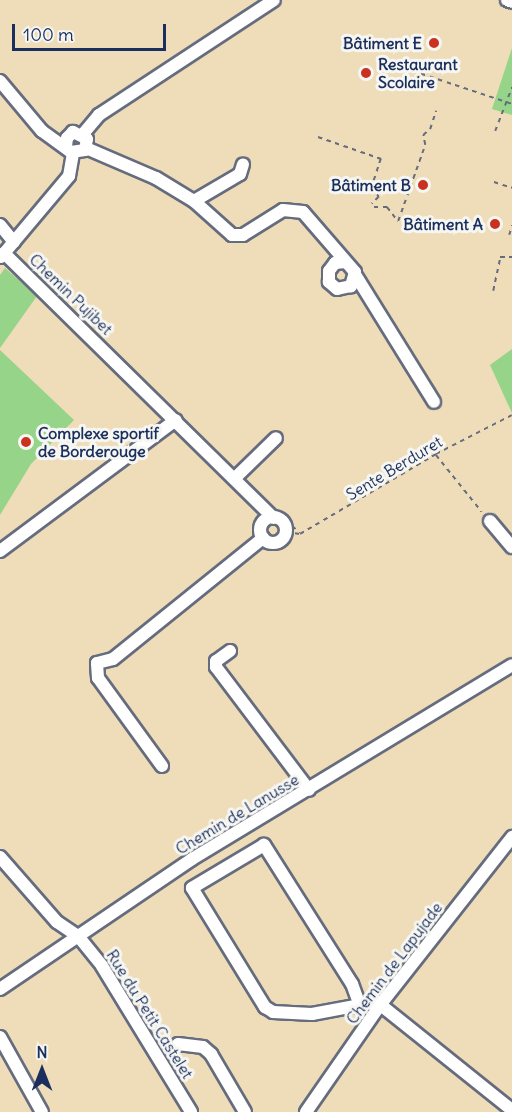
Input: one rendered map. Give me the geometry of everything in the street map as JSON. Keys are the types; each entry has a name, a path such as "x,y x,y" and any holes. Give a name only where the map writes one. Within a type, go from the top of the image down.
{"street":[{"name":"Chemin Pujibet","path":"274,0 99,114 77,134 70,150 69,176 2,255 176,420 274,518 284,524 286,532"},
{"path":"507,0 512,2"},
{"path":"0,81 50,135 70,150 86,148 156,178 194,201 232,235 243,235 283,210 303,212 367,288 434,402"},
{"path":"50,135 77,134 86,148"},
{"path":"194,201 240,174 243,164"},
{"path":"0,225 14,242"},
{"path":"346,262 335,264 328,271 332,286 347,288 356,276"},
{"path":"0,551 176,420"},
{"path":"235,478 276,438"},
{"path":"263,538 263,522 274,518"},
{"path":"490,521 512,547"},
{"path":"263,538 278,542 286,532"},
{"path":"162,766 98,678 97,663 113,659 263,538"},
{"path":"230,651 216,662 216,667 309,790"},
{"name":"Chemin de Lanusse","path":"0,989 192,859 512,665"},
{"name":"Chemin de Lapujade","path":"306,1112 380,1005 512,837"},
{"path":"359,1003 352,984 264,845 192,888 253,988 273,1012 312,1014 359,1003 380,1005 512,1110"},
{"path":"0,857 57,922 78,936"},
{"name":"Rue du Petit Castelet","path":"78,936 130,1008 191,1112"},
{"path":"0,1037 42,1112"},
{"path":"178,1044 203,1047 211,1054 245,1112"}],"path":[{"path":"404,68 512,104"},
{"path":"495,131 512,87"},
{"path":"374,207 387,207 398,221 425,145 423,135 430,129 436,111"},
{"path":"318,137 381,159 372,187 379,197 372,204"},
{"path":"494,182 512,188"},
{"path":"512,225 512,239"},
{"path":"493,291 500,257 512,257"},
{"name":"Sente Berduret","path":"286,532 300,534 436,454 512,415"},
{"path":"436,454 490,521"}],"green space":[{"path":"512,48 512,115 492,109"},
{"path":"5,268 37,296 0,348 0,275"},
{"path":"512,349 512,413 490,365"},
{"name":"Complexe sportif de Borderouge","path":"0,350 74,420 31,464 0,515"}],"place":[{"name":"Bâtiment E","path":"434,43"},
{"name":"Restaurant Scolaire","path":"366,73"},
{"name":"Bâtiment B","path":"423,185"},
{"name":"Bâtiment A","path":"495,224"},
{"name":"Complexe sportif de Borderouge","path":"26,442"}]}
